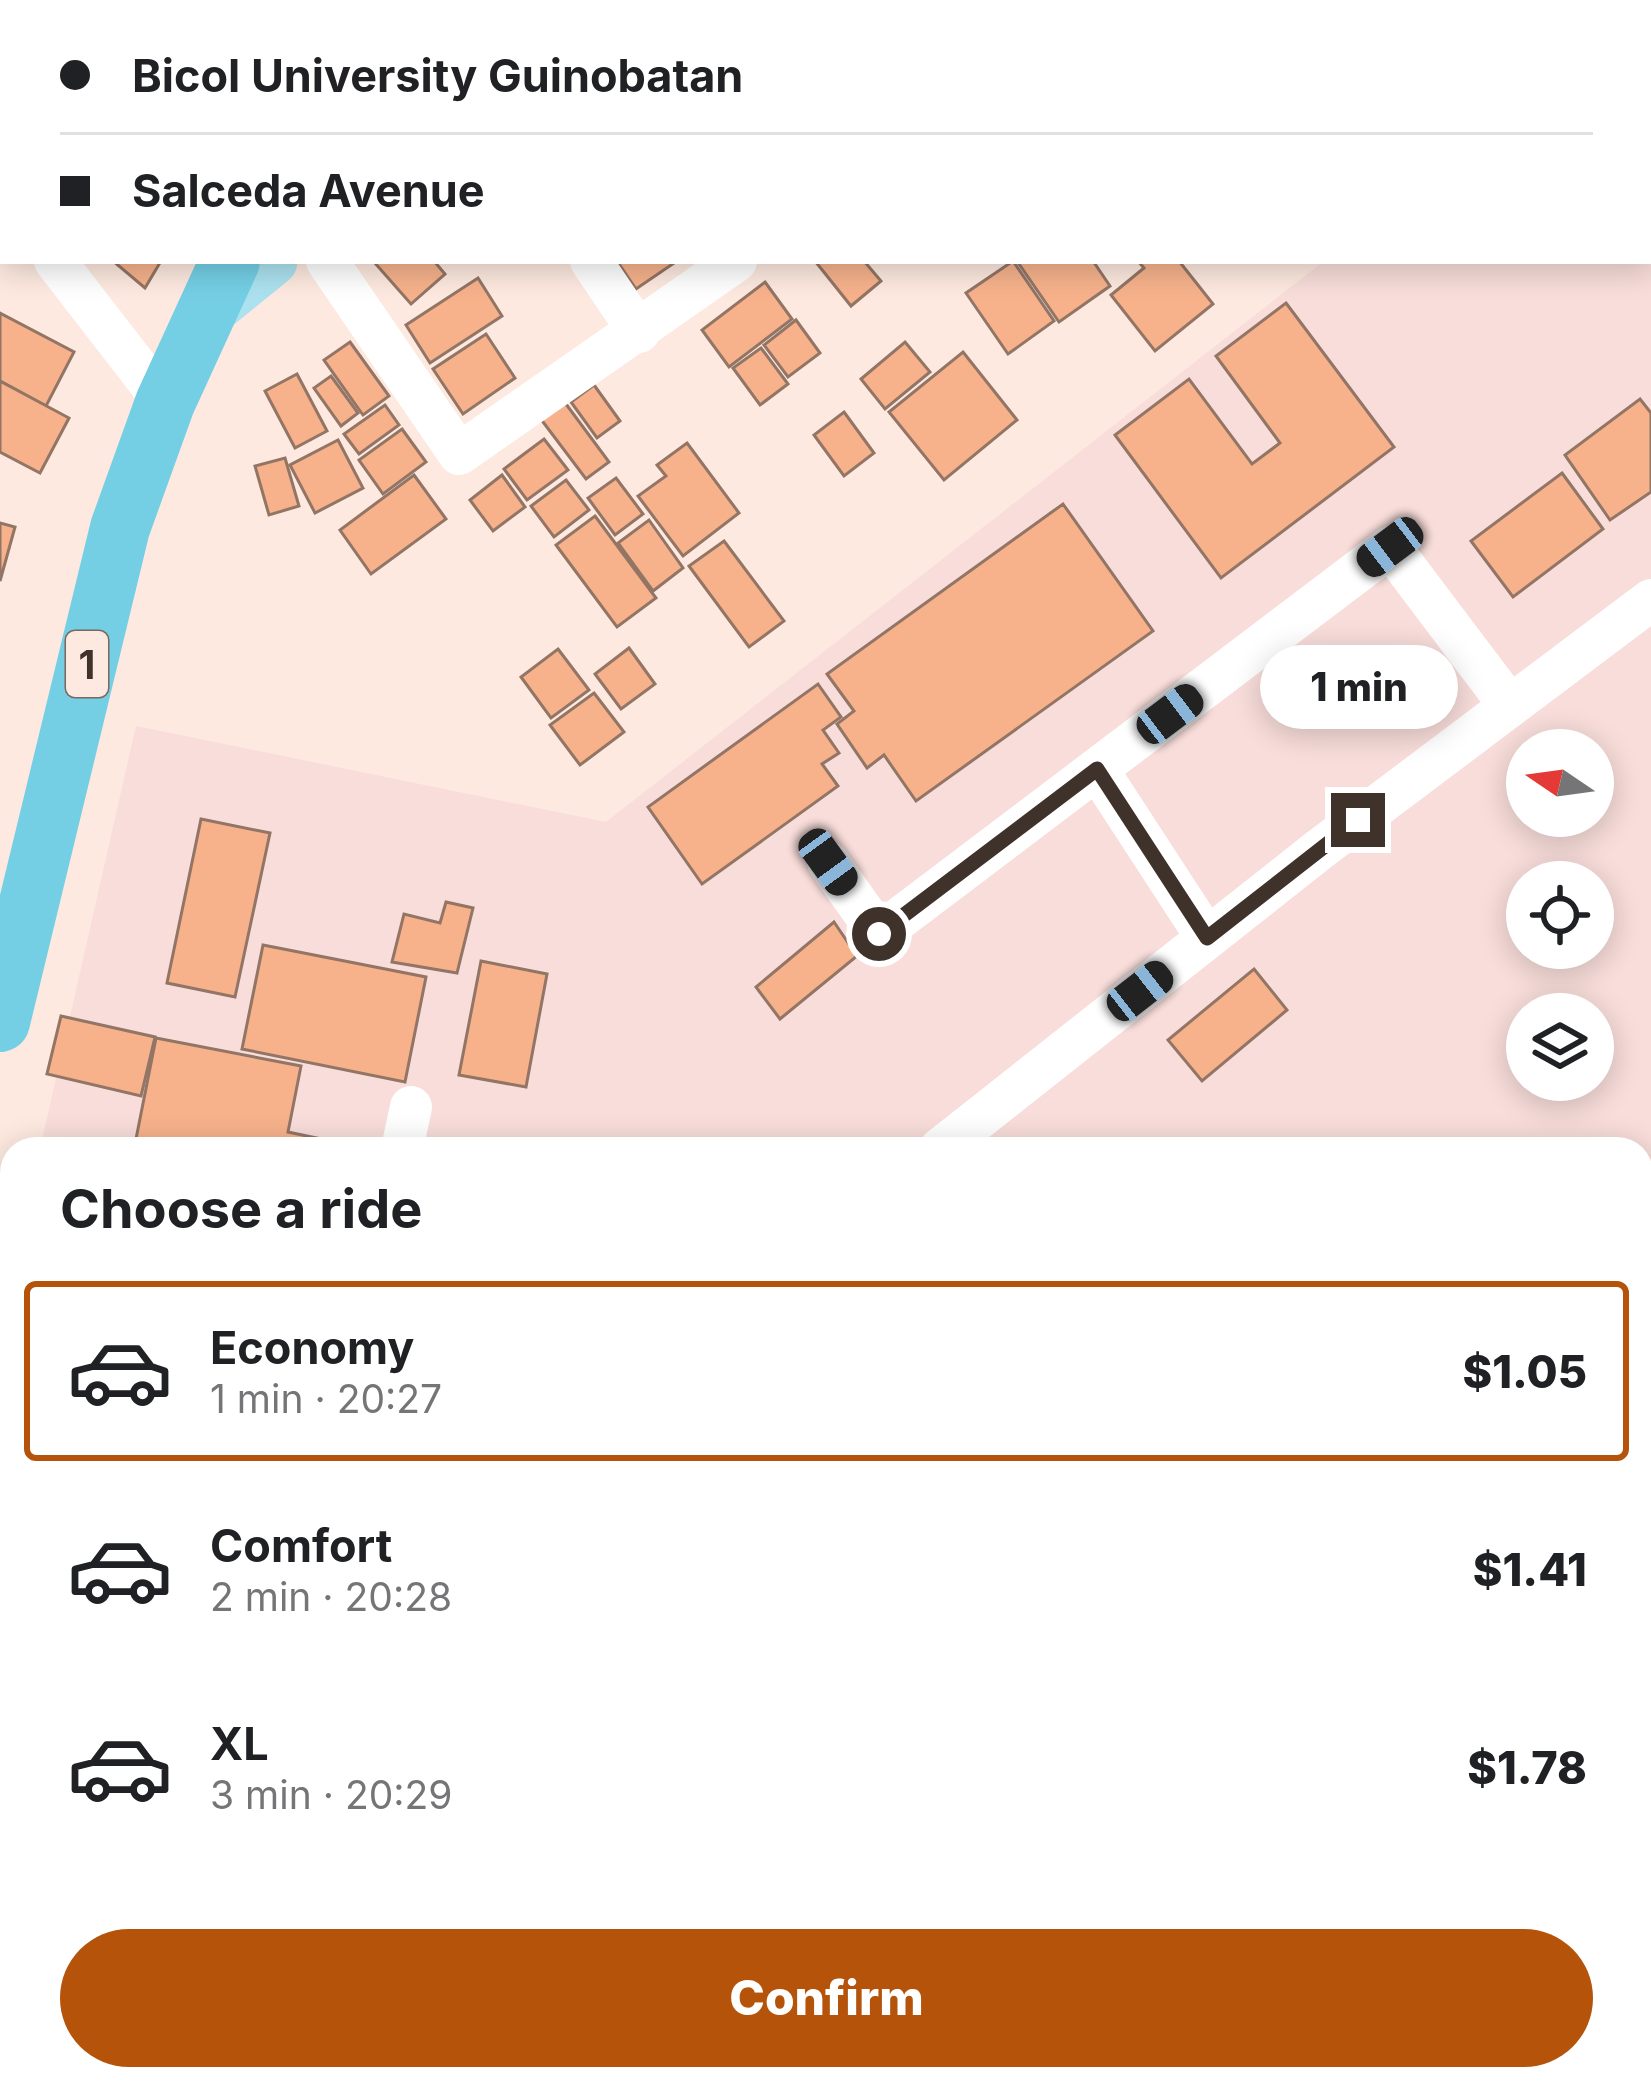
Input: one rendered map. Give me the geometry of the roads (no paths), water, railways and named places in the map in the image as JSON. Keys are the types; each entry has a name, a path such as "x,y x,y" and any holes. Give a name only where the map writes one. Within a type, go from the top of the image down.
{"highway":[{"name":"1","path":"0,1022 120,528 165,404 229,264"}],"main road":[{"path":"204,316 268,264"}],"street":[{"path":"57,264 165,404"},
{"path":"329,264 459,454 732,264"},
{"path":"593,264 639,332"},
{"path":"828,862 879,934 1390,547 1510,706"},
{"path":"955,1137 1207,938 1651,600"},
{"path":"1097,769 1207,938"},
{"path":"405,1137 411,1107"}]}
